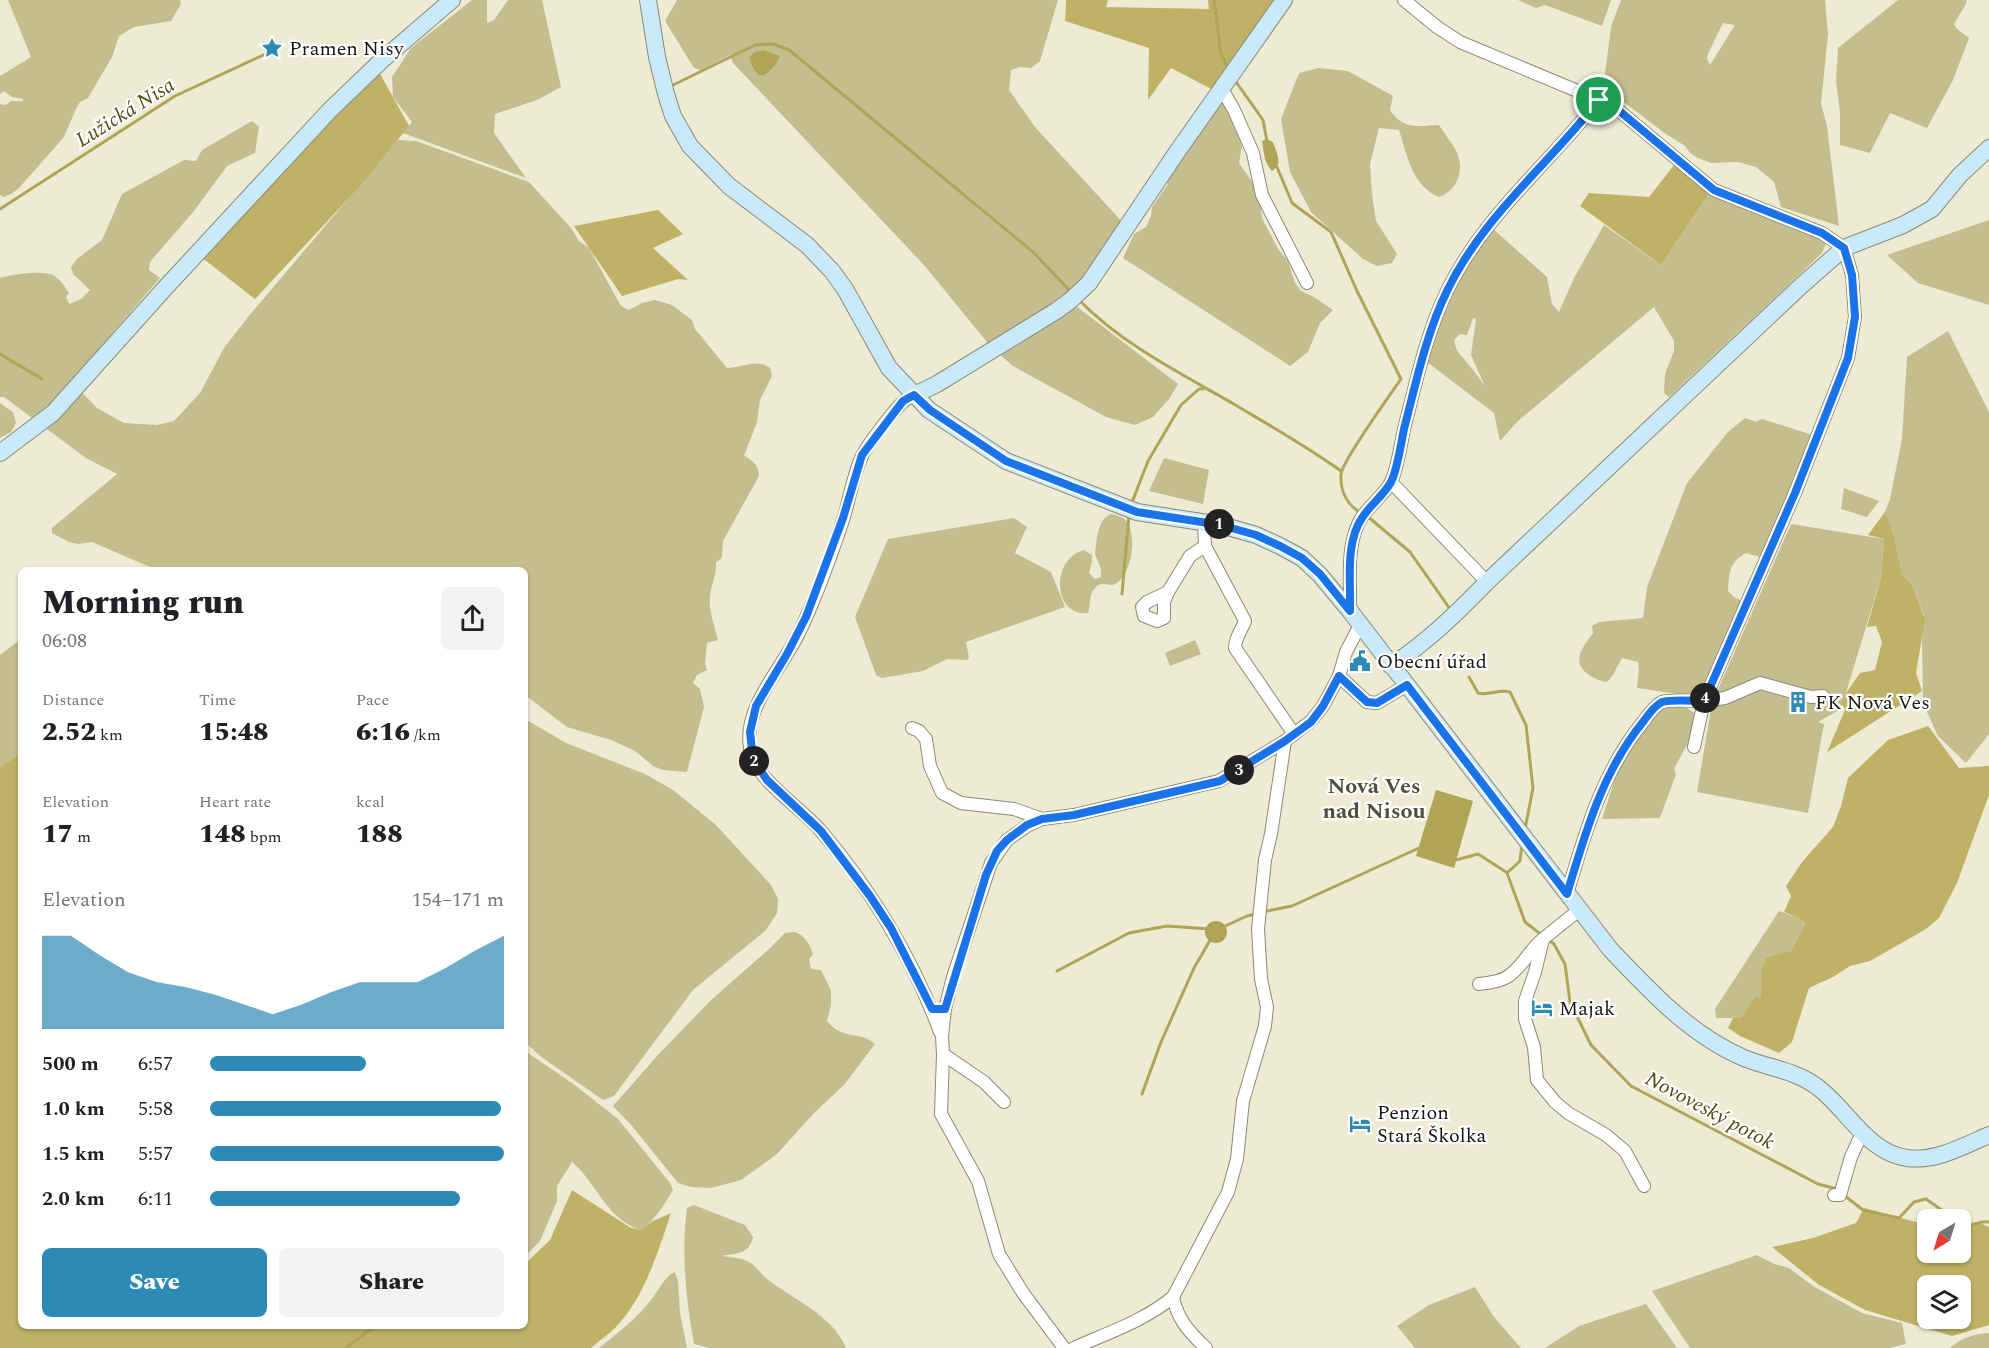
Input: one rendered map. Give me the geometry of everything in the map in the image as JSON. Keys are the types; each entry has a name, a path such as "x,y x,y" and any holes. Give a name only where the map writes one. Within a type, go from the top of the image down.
{"street":[{"path":"0,453 53,413 329,111 381,61 452,0"},
{"path":"648,0 657,57 666,94 673,116 690,146 729,186 807,245 832,271 845,289 889,368 930,410 1006,461 1137,512 1204,522 1256,535 1302,558 1320,574 1350,611 1610,950 1652,993 1687,1024 1716,1044 1745,1059 1805,1078 1828,1095 1862,1133 1896,1155 1920,1159 1958,1149 1989,1134"},
{"path":"942,1036 932,1009 891,928 870,896 821,831 767,780 753,759 750,732 756,706 806,617 843,518 862,455 903,401 937,384 1056,311 1089,283 1284,0"},
{"path":"1404,0 1437,27 1460,42 1617,109 1714,190 1822,233 1844,248 1852,275 1855,317 1848,358 1795,493 1704,701 1694,747"},
{"path":"1222,89 1234,110 1252,153 1262,195 1307,283"},
{"path":"1350,611 1351,553 1356,528 1391,482 1424,352 1451,283 1465,257 1487,226 1575,131 1599,100"},
{"path":"1391,666 1423,644 1453,617 1487,582 1793,293 1844,248 1903,225 1932,209 1960,175 1989,148"},
{"path":"1391,482 1487,582"},
{"path":"1074,1348 1149,1314 1173,1297 1228,1192 1237,1159 1243,1101 1267,1007 1261,979 1258,929 1265,860 1289,738 1235,648 1235,639 1245,621 1205,546 1204,522"},
{"path":"1168,592 1190,556 1205,546"},
{"path":"1064,1348 1023,1293 999,1254 978,1181 941,1114 944,1054 942,1036 945,1009 956,966 991,863 1007,840 1027,825 1042,819 1074,815 1220,781 1289,738 1311,722 1323,706 1339,676 1346,652 1360,625"},
{"path":"1339,676 1367,702 1377,703 1407,685"},
{"path":"1567,894 1594,806 1616,761 1632,736 1652,711 1663,702 1725,698 1760,683 1811,698 1823,696"},
{"path":"912,728 919,730 926,739 930,766 942,793 961,803 1014,809 1042,819"},
{"path":"1479,984 1507,977 1521,964 1534,945 1579,910"},
{"path":"1542,939 1524,1008 1534,1047 1537,1080 1555,1102 1568,1113 1606,1135 1625,1151 1644,1186"},
{"path":"932,1009 945,1009"},
{"path":"944,1054 984,1082 1004,1102"},
{"path":"1834,1194 1840,1195 1851,1157 1862,1133"},
{"path":"1173,1297 1182,1323 1206,1348"}],"shaded area":[{"path":"8,0 180,0 181,4 171,21 134,27 119,36 112,57 88,98 80,102 64,137 19,188 3,197 0,195 0,104 6,105 11,101 22,101 23,99 12,97 4,91 0,94 0,76 31,57"},
{"path":"472,0 487,0 487,23 494,20 508,0 542,0 561,87 537,100 495,114 494,133 526,178 403,133 412,122 393,97 392,77 411,48"},
{"path":"677,0 1058,0 1040,61 1031,68 1020,67 1011,70 1009,90 1035,127 1126,226 1076,306 1178,384 1169,399 1153,417 1135,425 1106,417 1013,366 991,347 924,265 733,63 730,55 701,70 694,68 665,21","holes":["764,50 780,56 772,69 759,76"]},
{"path":"1066,0 1108,0 1106,7 1209,9 1208,0 1278,0 1215,91 1171,68 1148,100 1149,48 1065,21"},
{"path":"1518,0 1611,0 1602,26 1545,5 1536,8"},
{"path":"1621,0 1825,0 1828,34 1821,103 1827,126 1839,226 1781,207 1774,182 1756,167 1738,162 1711,163 1698,158 1611,92 1604,82 1611,27","holes":["1723,23 1735,25 1710,65 1707,59 1708,54"]},
{"path":"1898,0 1966,0 1954,24 1969,38 1953,80 1927,128 1890,113 1870,153 1840,145 1840,112 1836,81 1838,48"},
{"path":"764,50 780,56 772,69 759,76 749,57 755,52"},
{"path":"1319,68 1348,71 1393,96 1390,110 1400,121 1411,125 1439,125 1458,154 1459,177 1449,191 1439,197 1430,192 1417,178 1399,130 1379,128 1370,164 1372,194 1376,221 1397,254 1392,263 1377,266 1363,259 1311,212 1290,172 1281,119 1299,73"},
{"path":"379,72 409,126 362,184 255,299 201,257 325,117"},
{"path":"1224,99 1242,146 1239,163 1253,183 1260,201 1262,218 1278,249 1288,261 1295,283 1301,291 1333,310 1320,323 1308,352 1290,366 1123,258 1134,234 1146,227 1152,207 1168,184 1166,182"},
{"path":"252,121 259,127 255,153 227,166 194,211 150,262 149,270 160,278 71,381 97,408 124,423 157,425 174,421 200,393 224,348 248,317 398,140 416,141 529,182 571,228 579,241 589,248 621,306 629,310 642,303 655,300 672,305 692,320 695,329 727,368 759,364 770,368 772,376 760,400 757,422 744,456 755,464 759,476 723,541 721,559 716,562 710,601 718,640 707,643 705,663 707,670 697,675 693,683 700,689 704,707 687,772 663,770 653,766 635,751 611,740 567,727 528,697 528,567 150,567 92,542 78,544 69,542 52,533 52,528 117,474 86,458 4,397 0,397 0,278 26,273 53,275 69,293 66,297 69,304 81,299 90,290 73,274 71,267 77,259 102,240 122,194 184,160 196,161 202,150"},
{"path":"1266,139 1273,142 1278,158 1278,165 1272,171 1264,153 1262,141"},
{"path":"1674,165 1710,192 1661,265 1580,206 1589,193 1649,197"},
{"path":"1710,192 1815,236 1826,243 1822,253 1669,397 1664,393 1665,374 1674,351 1674,341 1654,307 1518,421 1500,441 1494,413 1427,362 1446,302 1470,259 1492,228 1547,277 1552,304 1559,312 1574,278 1604,225 1661,265","holes":["1473,318 1476,319 1471,355 1485,386 1458,352 1454,340 1460,334 1467,335"]},
{"path":"658,210 683,234 653,248 688,280 678,279 622,296 574,226"},
{"path":"1989,220 1989,305 1918,283 1887,255"},
{"path":"1948,331 1989,412 1989,734 1966,763 1938,736 1923,703 1924,615 1912,585 1902,574 1885,512 1890,499 1902,439 1907,357"},
{"path":"0,403 13,412 16,423 11,432 0,438"},
{"path":"1745,418 1756,422 1762,419 1816,436 1763,558 1746,553 1733,564 1728,591 1742,601 1725,643 1698,697 1637,688 1638,662 1622,658 1607,682 1596,679 1586,673 1579,660 1583,648 1593,633 1592,626 1599,622 1643,618 1647,587 1687,483 1728,432"},
{"path":"1164,458 1209,470 1203,504 1149,491"},
{"path":"1844,488 1879,501 1867,517 1841,509"},
{"path":"1885,512 1902,574 1912,585 1925,619 1916,673 1922,691 1827,752 1845,710 1842,704 1846,693 1860,673 1875,670 1882,642 1876,626 1867,627 1881,578 1884,539 1868,535"},
{"path":"1111,514 1124,519 1130,528 1132,545 1129,563 1117,583 1101,584 1093,590 1088,613 1076,612 1062,597 1061,575 1065,564 1073,555 1084,550 1092,555 1089,573 1095,579 1101,577 1101,569 1095,554 1097,538 1102,521"},
{"path":"1014,518 1027,527 1015,553 1051,572 1065,607 966,642 969,658 967,660 947,659 923,671 882,678 876,675 855,617 888,539"},
{"path":"1791,524 1884,539 1881,578 1841,709 1818,722 1824,724 1808,813 1697,792 1712,703"},
{"path":"1195,640 1201,654 1170,666 1165,653"},
{"path":"18,641 18,755 0,767 0,655"},
{"path":"1668,704 1687,708 1696,714 1691,737 1674,769 1676,774 1660,818 1602,819 1621,760 1660,709"},
{"path":"528,721 566,743 645,774 673,790 716,825 771,885 778,899 777,913 766,930 693,990 614,1096 603,1100 540,1056 528,1045"},
{"path":"1928,726 1959,768 1989,766 1989,795 1957,883 1939,918 1926,929 1870,961 1850,966 1809,988 1792,1042 1779,1053 1740,1036 1728,1028 1733,1018 1741,1018 1755,996 1761,997 1762,969 1766,958 1791,951 1805,924 1803,920 1784,912 1791,896 1786,886 1802,862 1833,827 1848,778 1888,740"},
{"path":"18,755 18,1329 528,1329 528,1261 550,1240 572,1190 631,1228 642,1230 651,1222 671,1213 643,1288 616,1327 591,1348 0,1348 0,767"},
{"path":"1436,790 1473,801 1454,868 1416,856"},
{"path":"1779,911 1804,920 1805,924 1791,951 1762,969 1762,997 1755,996 1741,1018 1716,1018 1715,1009"},
{"path":"1216,921 1224,924 1227,932 1224,940 1216,943 1208,940 1205,932 1208,924"},
{"path":"795,932 804,938 813,954 809,959 811,969 821,970 831,990 831,1005 827,1021 845,1034 862,1037 875,1044 844,1085 814,1113 777,1154 741,1180 711,1188 691,1187 678,1183 613,1106 710,1001 785,933"},
{"path":"528,1053 572,1083 618,1119 670,1183 673,1190 663,1206 642,1230 620,1219 572,1162 557,1186 557,1201 540,1241 528,1253"},
{"path":"694,1205 745,1225 753,1237 751,1243 741,1252 722,1256 746,1261 777,1286 811,1308 840,1336 846,1348 709,1348 694,1344 687,1293 684,1242 687,1208"},
{"path":"1864,1208 1917,1222 1917,1263 1971,1263 1971,1226 1978,1222 1989,1227 1989,1325 1952,1336 1929,1329 1971,1329 1971,1275 1917,1275 1917,1326 1865,1310 1819,1285 1772,1247 1813,1238 1856,1223"},
{"path":"1757,1255 1774,1264 1789,1268 1813,1286 1862,1313 1902,1323 1906,1344 1890,1348 1690,1348 1652,1291"},
{"path":"675,1272 687,1348 599,1348 648,1304 666,1279"},
{"path":"1475,1287 1494,1317 1521,1348 1415,1348 1397,1326 1429,1305"},
{"path":"1646,1304 1677,1348 1545,1348 1579,1326"},
{"path":"1989,1333 1989,1348 1950,1348 1968,1337"}],"waterway":[{"name":"Novoveský potok","path":"1214,0 1221,54 1228,68"},
{"path":"671,86 755,45 773,44 789,50 1033,252 1072,293"},
{"name":"Lužická Nisa","path":"0,209 175,96 272,51"},
{"name":"Novoveský potok","path":"1234,79 1263,120 1267,141"},
{"name":"Novoveský potok","path":"1277,167 1292,203 1331,232 1357,291 1401,379 1358,442 1341,474 1345,497 1361,513"},
{"path":"1079,300 1132,344 1287,436 1341,471"},
{"path":"0,354 42,379"},
{"path":"1131,505 1148,461 1181,405 1199,389 1203,389"},
{"path":"1122,594 1129,515"},
{"name":"Novoveský potok","path":"1367,516 1410,552 1450,609"},
{"name":"Novoveský potok","path":"1469,677 1478,693 1510,692 1526,725 1533,788 1525,829"},
{"name":"Novoveský potok","path":"1522,844 1520,861 1507,873 1525,922 1543,936"},
{"path":"1262,912 1292,906 1419,848"},
{"path":"1453,859 1478,854 1506,872"},
{"path":"1223,927 1256,914"},
{"path":"1057,971 1129,933 1167,926 1210,929"},
{"path":"1142,1094 1161,1042 1194,968 1212,937"},
{"name":"Novoveský potok","path":"1549,940 1554,944 1565,964 1570,1002 1591,1045 1631,1086 1818,1184 1837,1189"},
{"name":"Novoveský potok","path":"1845,1196 1863,1210 1899,1218 1914,1202 1926,1199 1940,1209"},
{"name":"Novoveský potok","path":"1971,1225 1989,1222"},
{"path":"346,1348 371,1329"}],"place":[{"name":"Pramen Nisy","path":"272,48"},
{"name":"Obecní úřad","path":"1360,661"},
{"name":"FK Nová Ves","path":"1798,702"},
{"name":"Majak","path":"1542,1008"},
{"name":"Penzion Stará Školka","path":"1360,1124"}],"district":[{"name":"Nová Ves nad Nisou","path":"1374,798"}],"route":[{"path":"1599,100 1617,109 1714,190 1822,233 1844,248 1852,275 1855,317 1848,358 1795,493 1704,701 1663,702 1652,711 1632,736 1616,761 1594,806 1567,894 1407,685 1377,703 1367,702 1339,676 1323,706 1311,722 1220,781 1074,815 1042,819 1016,832 997,851 986,875 945,1009 932,1009 891,928 870,896 821,831 767,780 753,759 751,744 750,732 756,706 806,617 843,518 862,455 903,401 914,395 930,410 1006,461 1137,512 1221,525 1256,535 1280,546 1302,558 1320,574 1350,611 1351,553 1356,528 1391,482 1424,352 1446,292 1465,257 1487,226 1575,131 1599,100"}]}
